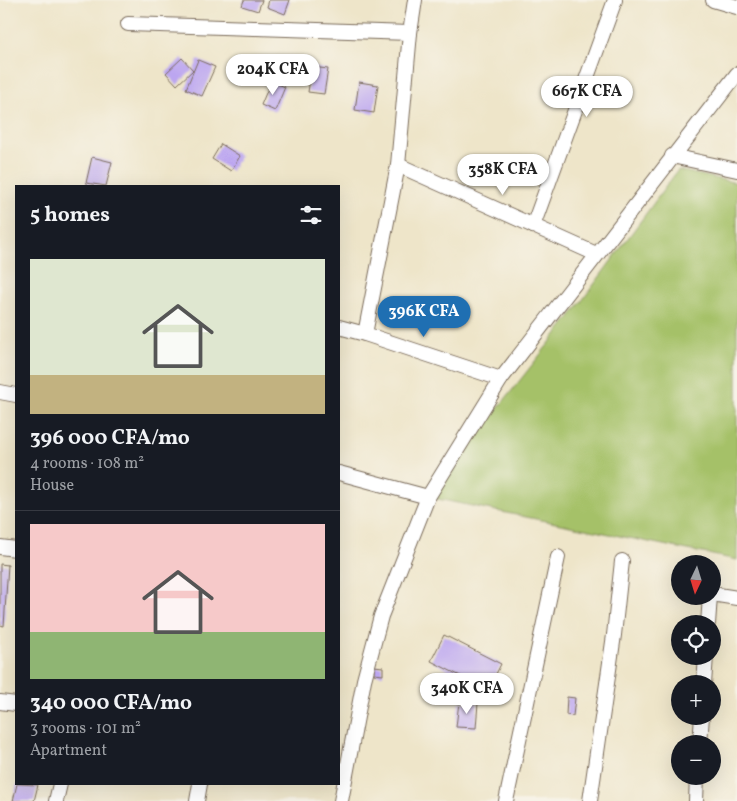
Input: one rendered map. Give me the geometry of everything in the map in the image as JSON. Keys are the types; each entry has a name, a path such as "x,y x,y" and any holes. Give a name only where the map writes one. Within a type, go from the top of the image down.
{"street":[{"path":"365,334 398,165 410,33 415,0"},
{"path":"533,226 615,0"},
{"path":"713,0 737,7"},
{"path":"128,24 410,33"},
{"path":"341,801 364,680 381,616 428,497 501,379 737,74"},
{"path":"672,156 737,170"},
{"path":"398,165 596,254"},
{"path":"340,327 501,379"},
{"path":"0,392 15,395"},
{"path":"340,472 428,497"},
{"path":"0,547 15,549"},
{"path":"506,801 558,557"},
{"path":"590,801 614,635 622,561"},
{"path":"721,596 737,598"},
{"path":"0,702 15,704"},
{"path":"56,801 60,785"},
{"path":"197,801 200,785"},
{"path":"696,801 697,785"}],"green space":[{"path":"678,170 737,183 737,560 721,557 721,555 712,555 428,497 573,313"}],"building":[{"path":"244,0 262,0 258,11 242,6"},
{"path":"269,0 290,0 285,14 267,7"},
{"path":"182,58 193,70 177,85 166,73"},
{"path":"198,60 215,67 202,96 186,89"},
{"path":"312,67 328,69 324,94 308,92"},
{"path":"271,81 285,87 275,111 261,105"},
{"path":"359,82 378,85 374,113 355,110"},
{"path":"221,144 240,156 231,171 212,159"},
{"path":"92,157 112,162 106,185 86,183"},
{"path":"0,564 8,565 4,626 0,625"},
{"path":"444,635 501,664 488,690 431,661"},
{"path":"374,666 383,667 383,675 374,674"},
{"path":"567,697 575,698 573,716 566,715"},
{"path":"459,702 478,703 476,728 456,727"},
{"path":"17,785 38,785 34,801 13,801"}]}
